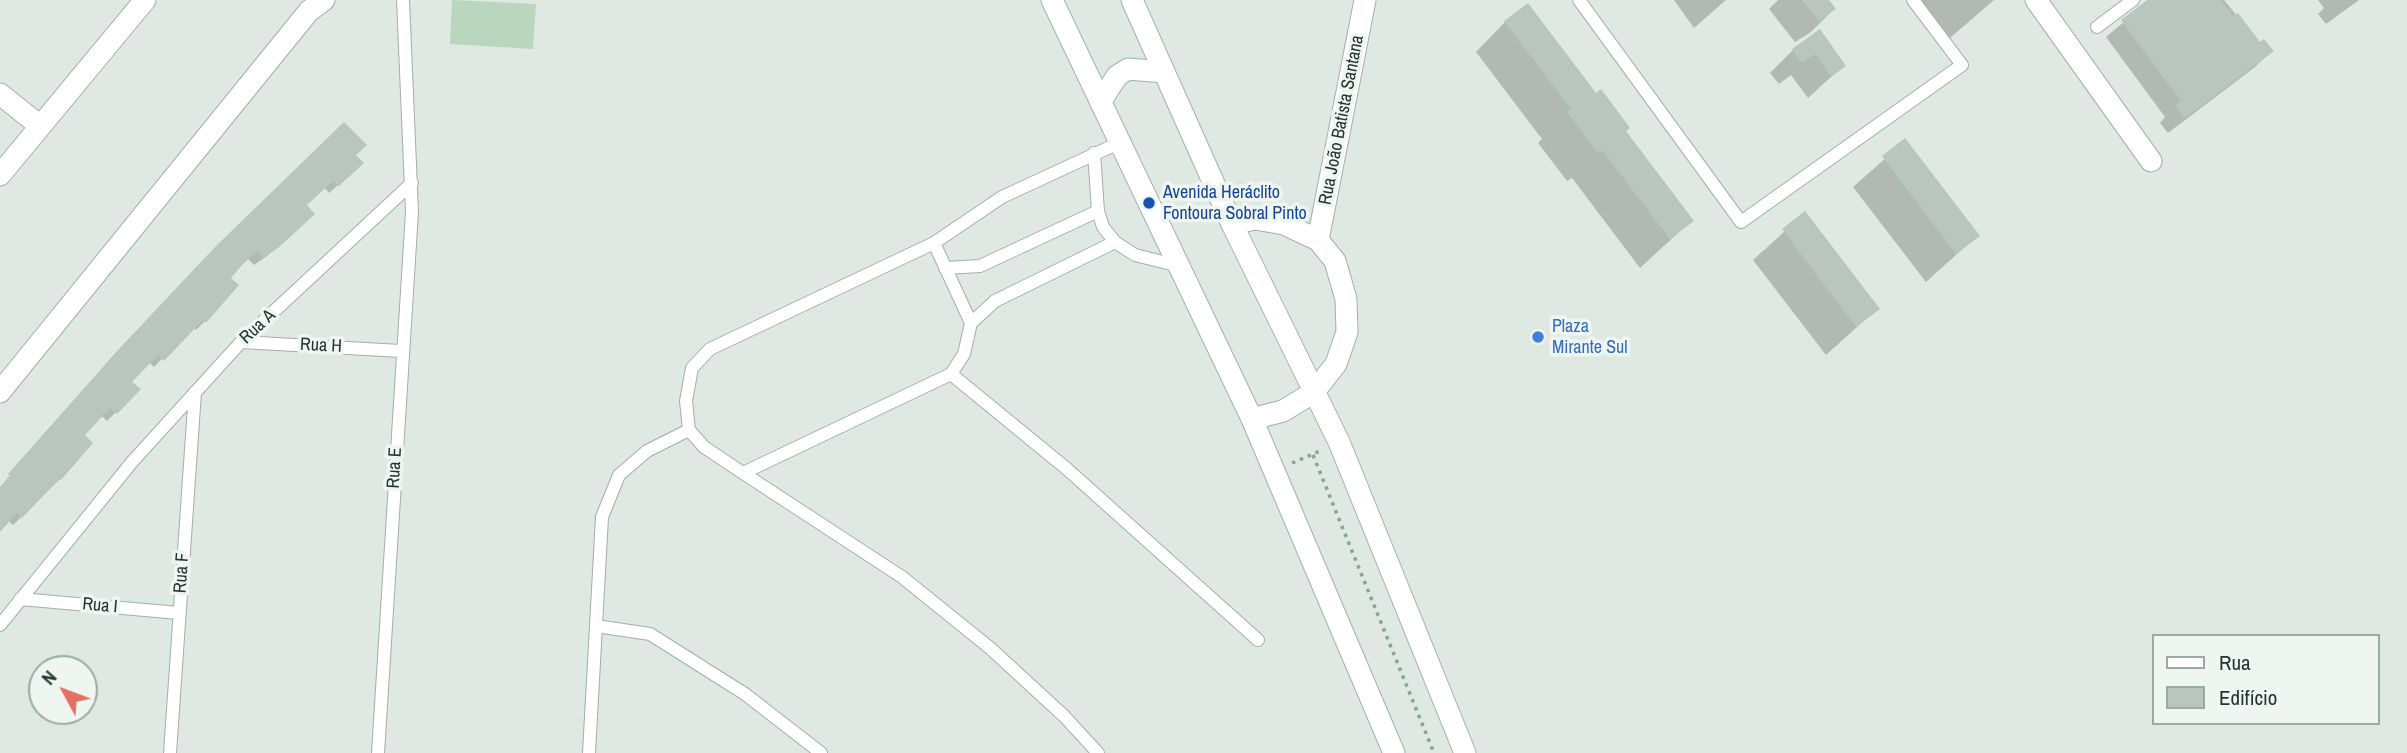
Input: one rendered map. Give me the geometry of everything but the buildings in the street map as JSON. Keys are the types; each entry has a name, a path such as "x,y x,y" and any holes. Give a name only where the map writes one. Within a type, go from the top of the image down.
{"street":[{"path":"0,175 145,0"},
{"path":"0,392 309,11 324,0"},
{"path":"1052,0 1252,419 1394,753"},
{"path":"1132,0 1232,224 1339,442 1465,753"},
{"name":"Rua João Batista Santana","path":"1318,240 1365,0"},
{"path":"2036,0 2151,161"},
{"path":"1101,101 1117,76 1128,69 1164,72"},
{"path":"0,94 40,126"},
{"path":"1232,224 1255,219 1284,224 1318,240 1335,261 1346,299 1347,332 1336,365 1314,392 1283,411 1252,419"}],"lane":[{"path":"403,0 412,183"},
{"path":"1579,0 1741,222 1962,65 1913,0"},
{"path":"2097,27 2133,0"},
{"path":"1098,753 1064,716 990,648 902,577 705,447 689,430 686,401 692,368 710,349 934,243 1003,197 1121,142"},
{"path":"1094,153 1098,211 1103,227 1115,242 1135,254 1179,266"},
{"name":"Rua A","path":"0,623 132,462 241,342 412,183"},
{"name":"Rua E","path":"378,753 412,183"},
{"path":"945,268 981,266 1098,211"},
{"path":"743,473 951,374 964,354 971,323 995,302 1115,242"},
{"path":"934,243 971,323"},
{"name":"Rua H","path":"241,342 401,351"},
{"path":"951,374 1098,496 1258,640"},
{"name":"Rua F","path":"170,753 195,392"},
{"path":"589,753 602,517 619,475 647,451 689,430"},
{"name":"Rua I","path":"20,599 180,613"},
{"path":"596,626 650,634 745,694 821,753"}],"path":[{"path":"1274,471 1339,442"},
{"path":"1313,454 1434,753"}],"green space":[{"path":"452,0 536,4 533,49 450,44"}],"place":[{"name":"Avenida Heráclito Fontoura Sobral Pinto","path":"1149,203"},
{"name":"Plaza Mirante Sul","path":"1538,337"}]}
